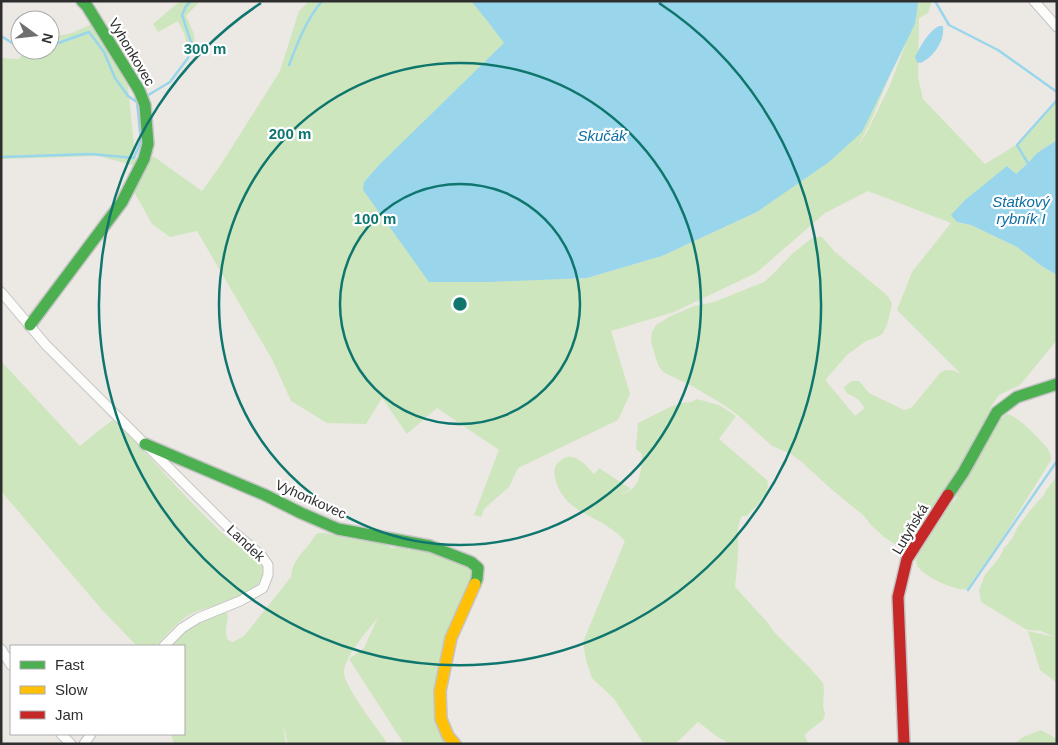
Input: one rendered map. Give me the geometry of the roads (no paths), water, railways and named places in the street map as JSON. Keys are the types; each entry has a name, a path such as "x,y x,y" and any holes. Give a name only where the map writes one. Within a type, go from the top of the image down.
{"street":[{"name":"Vyhonkovec","path":"30,326 122,202 144,159 148,144 142,98 87,6 82,1"},
{"path":"1034,1 1057,27"},
{"name":"Vyhonkovec","path":"1,292 46,344 145,444 257,491 338,529 430,546 471,562 478,568 477,579 451,638 440,691 441,719 448,736 455,744"},
{"name":"Lutyňská","path":"904,744 898,597 907,559 963,473 997,412 1017,397 1057,384"},
{"name":"Landek","path":"145,444 229,528 261,555 268,564 268,576 263,588 240,601 198,618 182,628 165,645"},
{"path":"1,649 10,663"},
{"path":"62,735 71,744"}],"water":[{"name":"Skučák","path":"471,1 917,1 918,3 915,24 862,132 829,162 757,212 662,256 587,278 429,282 363,190 364,182 380,164 504,43"},
{"path":"939,26 943,26 943,32 940,43 934,53 925,61 917,62 915,57 922,44 928,35"},
{"name":"Statkový rybník I","path":"1057,140 1057,275 1017,247 971,225 957,222 951,215 965,200 1007,166 1016,174 1037,153"}],"waterway":[{"path":"145,97 170,82 188,58 192,45 182,15 186,6 191,1"},
{"path":"289,65 307,24 322,1"},
{"path":"935,1 949,25 998,50 1057,92"},
{"path":"60,42 89,32 104,52 115,78 128,96 138,101"},
{"path":"1,36 10,42"},
{"path":"1029,165 1017,145 1057,100"},
{"path":"1,157 91,154 134,158 141,141 137,102"},
{"path":"968,590 1057,461"}]}
